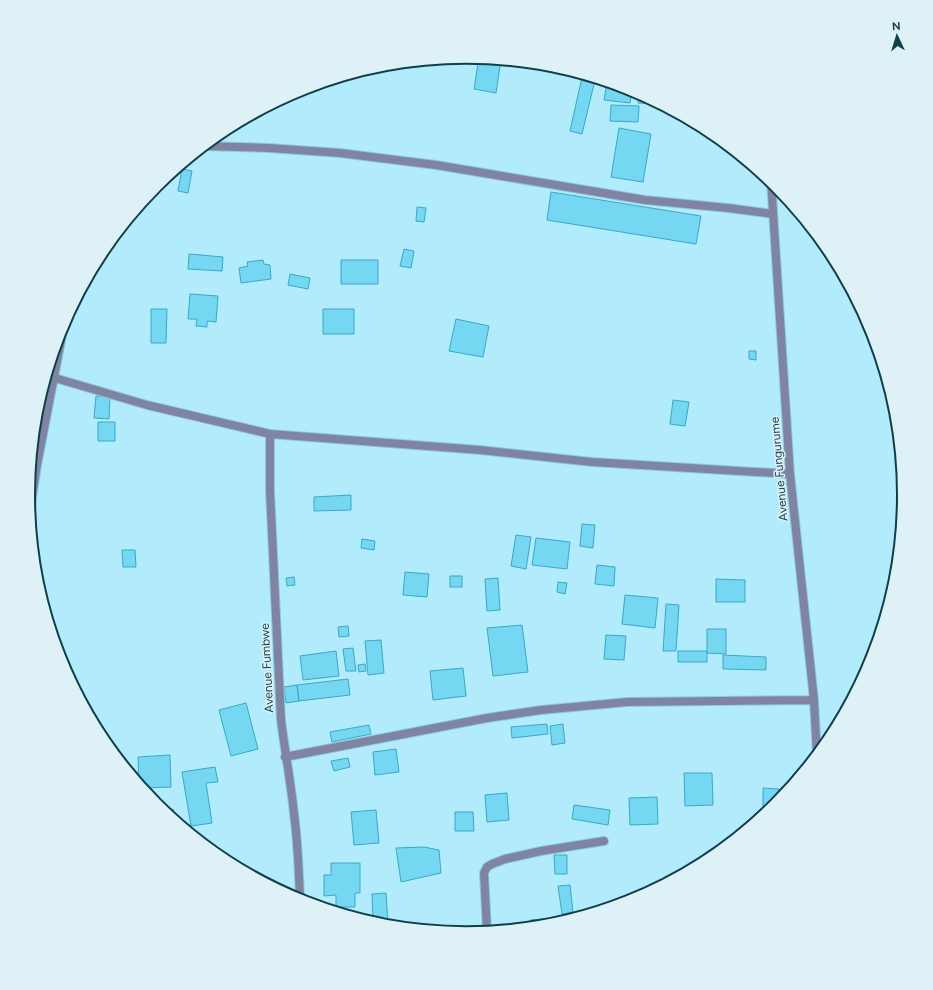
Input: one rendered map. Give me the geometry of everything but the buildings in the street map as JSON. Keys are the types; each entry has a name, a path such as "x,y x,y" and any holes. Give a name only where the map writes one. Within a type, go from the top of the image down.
{"street":[{"path":"213,146 269,148 340,153 436,165 645,200 773,214"},
{"name":"Avenue Fungurume","path":"772,190 790,474 814,700 817,747"},
{"path":"38,447 58,355"},
{"path":"54,378 147,405 270,434 472,450 592,462 790,474"},
{"name":"Avenue Fumbwe","path":"270,434 270,499 281,720 295,821 299,862 300,893"},
{"path":"285,757 487,718 540,710 627,702 814,700"},
{"path":"487,926 484,873 487,867 504,859 604,841"}]}
